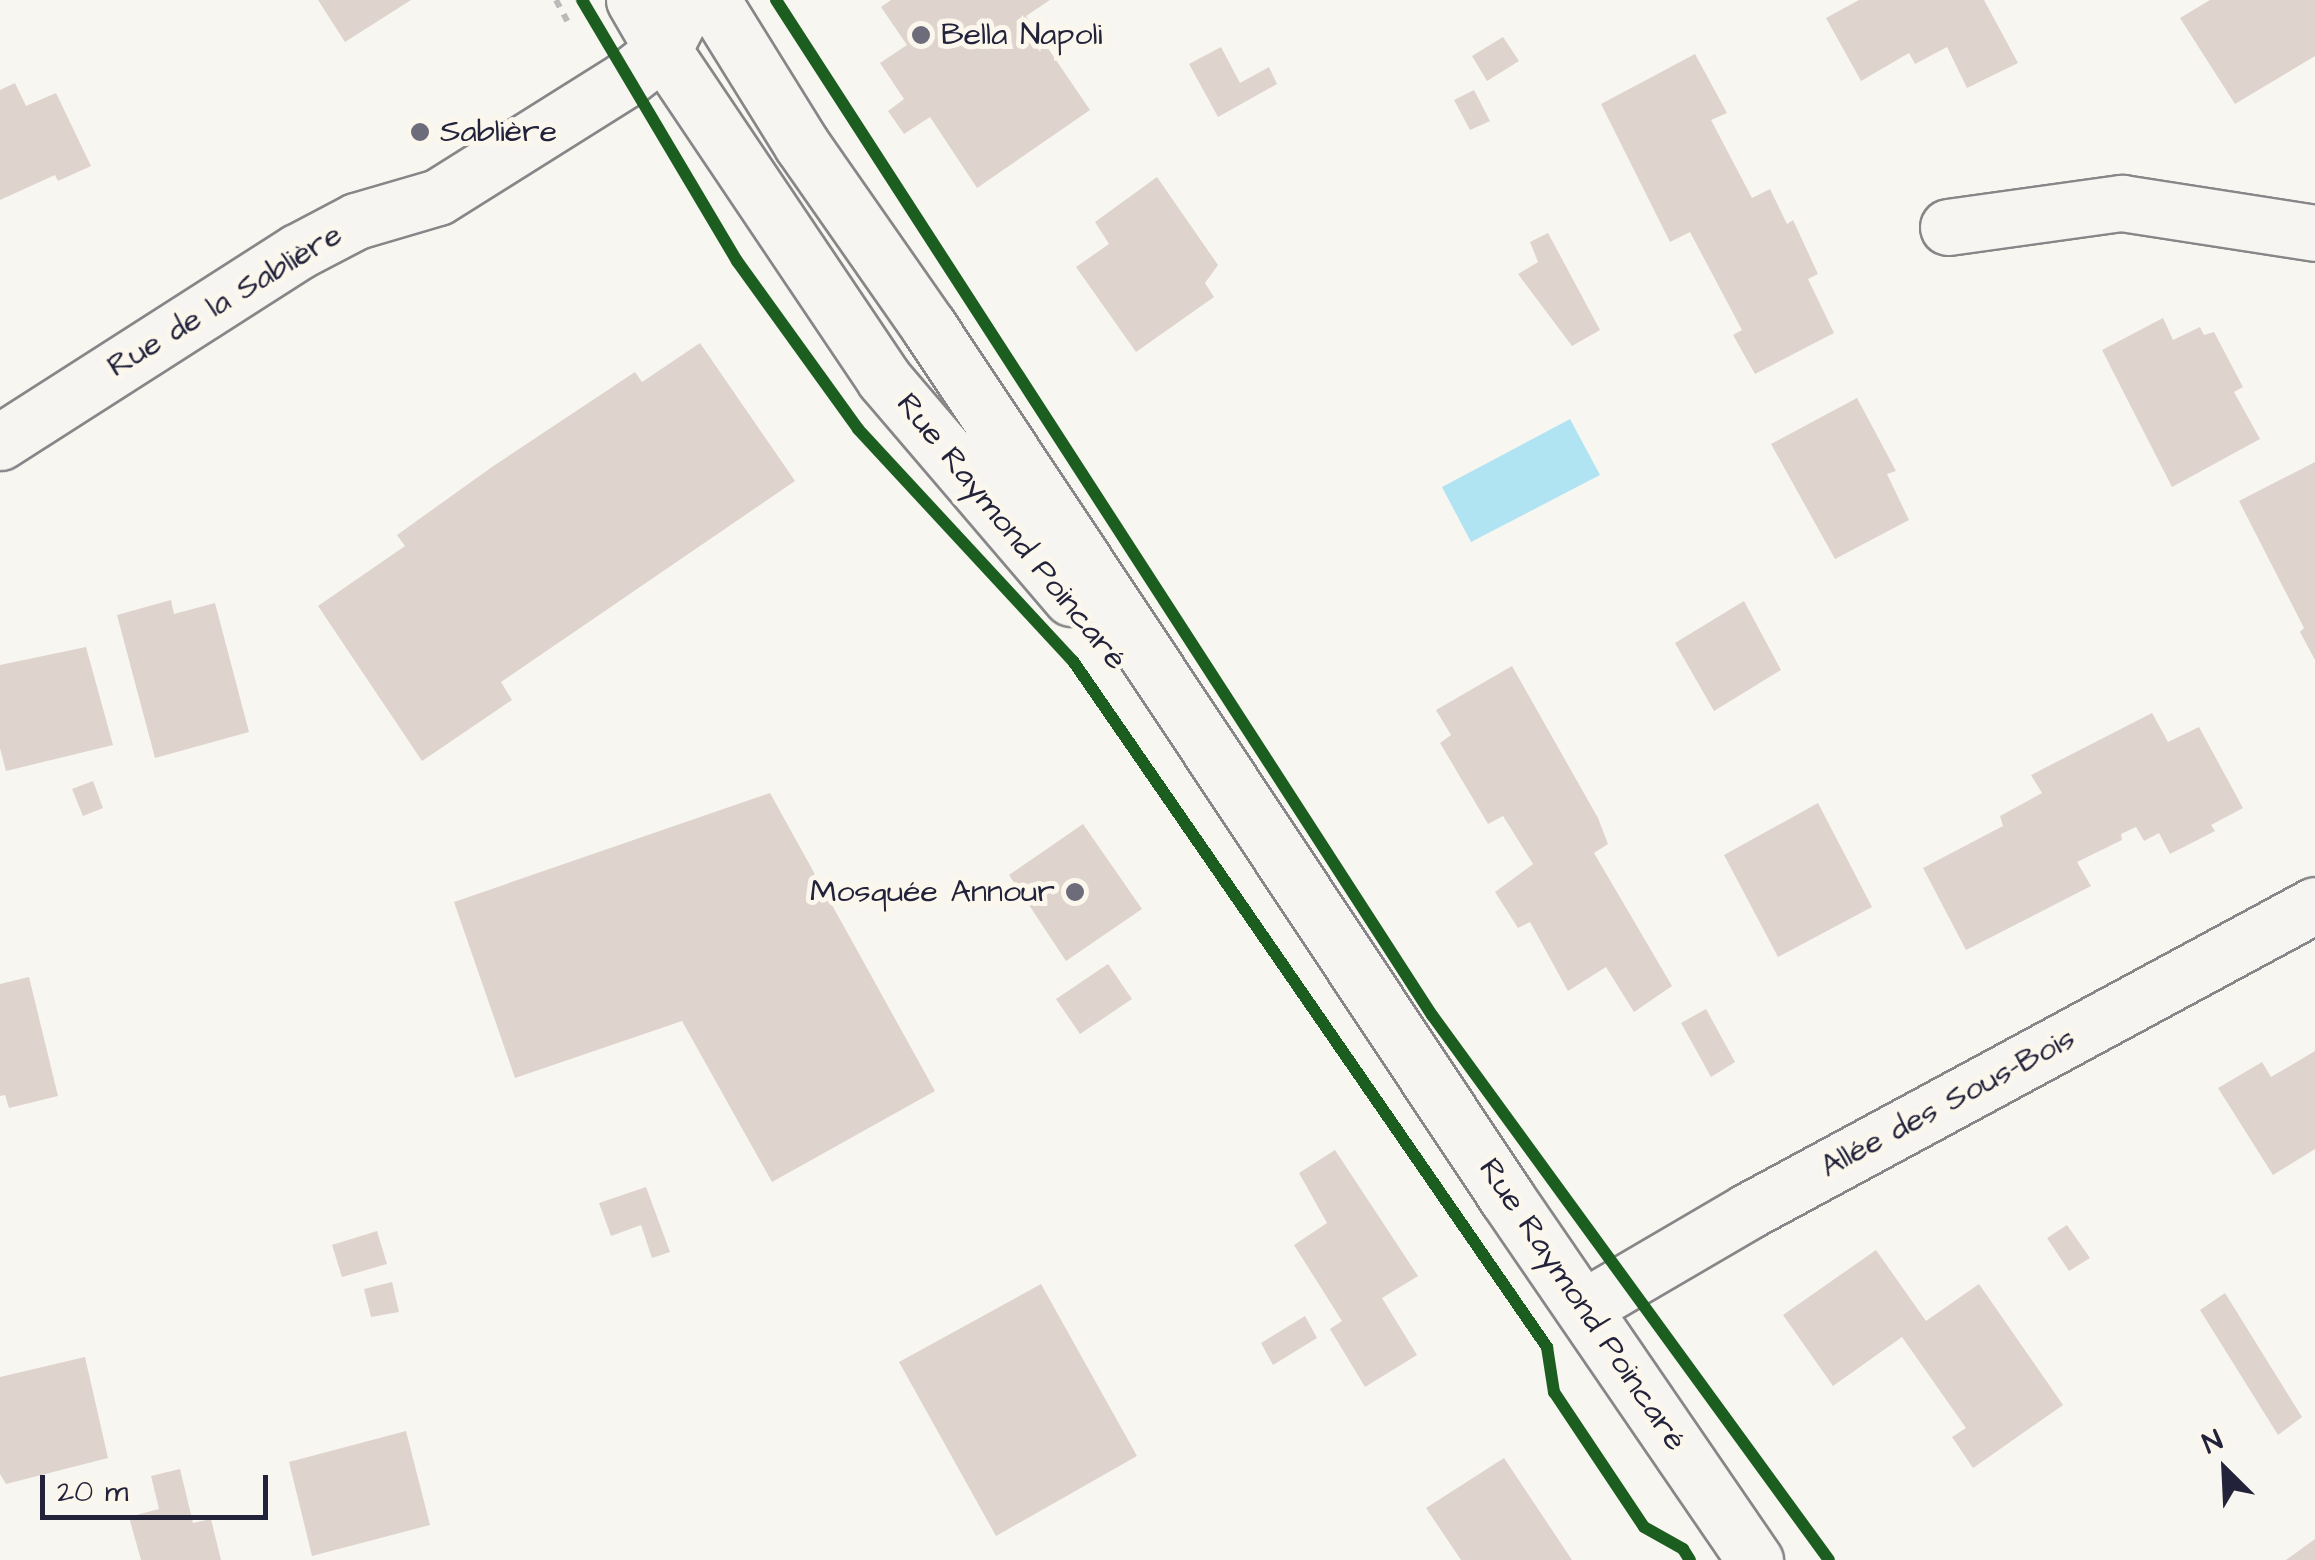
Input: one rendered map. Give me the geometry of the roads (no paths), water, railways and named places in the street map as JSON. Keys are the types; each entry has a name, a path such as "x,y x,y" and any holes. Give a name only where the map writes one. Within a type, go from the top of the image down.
{"main road":[{"name":"Rue Raymond Poincaré","path":"634,0 663,50 884,378 1047,566 1409,1050"},
{"name":"Rue de la Sablière","path":"0,442 297,252 356,221 438,197 626,79 663,50 689,0"},
{"name":"Rue Raymond Poincaré","path":"712,0 764,86 1409,1050 1756,1560"},
{"path":"663,50 764,86"},
{"path":"1948,227 2122,203 2315,232"},
{"name":"Allée des Sous-Bois","path":"1584,1307 1748,1210 2315,905"}],"water":[{"path":"1570,419 1600,475 1471,542 1442,487"}],"place":[{"name":"Bella Napoli","path":"921,35"},
{"name":"Sablière","path":"420,132"},
{"name":"Mosquée Annour","path":"1075,892"}]}
